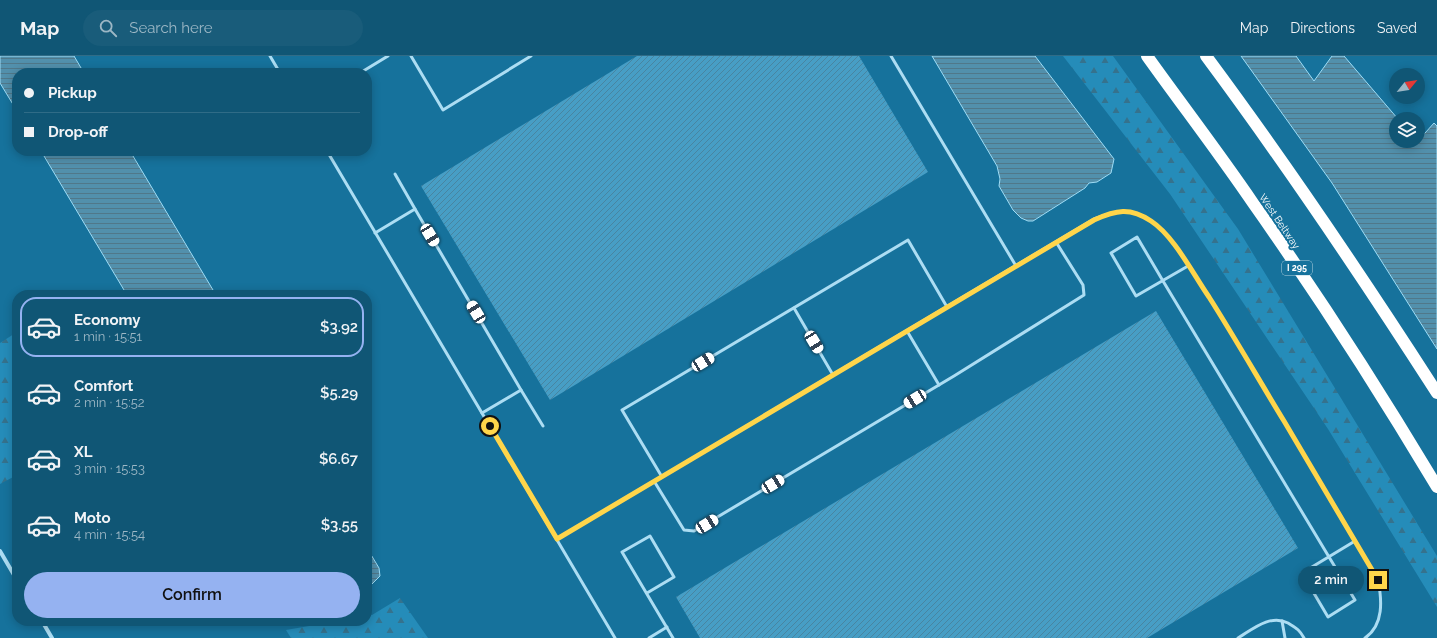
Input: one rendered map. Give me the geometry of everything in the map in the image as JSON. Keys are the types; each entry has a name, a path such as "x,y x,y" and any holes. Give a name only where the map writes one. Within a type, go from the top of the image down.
{"highway":[{"name":"West Beltway","path":"1147,56 1253,202 1392,412 1437,487"},
{"path":"1206,56 1289,172 1369,288 1437,392"}],"street":[{"path":"0,551 12,571"},
{"path":"45,626 52,638"}],"lane":[{"path":"270,56 277,68"},
{"path":"368,68 388,56"},
{"path":"411,56 443,110 531,56"},
{"path":"891,56 1016,266"},
{"path":"330,156 615,638"},
{"path":"395,174 543,426"},
{"path":"375,233 415,209"},
{"path":"557,539 1056,242 1094,220 1123,210 1138,213 1152,221 1166,234 1222,318 1378,580 1381,596 1378,623 1365,638"},
{"path":"1188,266 1163,281 1136,296 1111,253 1138,238 1163,281 1329,557 1355,600 1328,617 1302,573 1329,557 1355,541"},
{"path":"662,477 622,410 908,240 948,307"},
{"path":"654,481 684,530 694,532 939,385 1084,295 1083,285 1056,242"},
{"path":"794,308 833,375"},
{"path":"907,331 939,385"},
{"path":"482,413 521,390"},
{"path":"646,593 674,577 650,536 622,552 646,593 673,638"},
{"path":"1238,638 1262,623 1273,619 1282,620 1299,630 1304,638"},
{"path":"1282,620 1285,638"},
{"path":"649,638 667,628"}],"green space":[{"path":"1063,56 1113,56 1238,229 1437,556 1437,607 1328,429 1170,194"},
{"path":"12,335 12,478 0,484 0,343"},
{"path":"400,598 428,638 291,638 286,630 309,626 372,626 372,615"}],"shaded area":[{"path":"0,56 74,56 81,68 12,68 12,103 0,83"},
{"path":"932,56 1035,56 1114,159 1111,173 1097,182 1089,183 1085,188 1033,221 1028,221 1021,218 1013,210 999,186 1000,179 997,166"},
{"path":"1241,56 1296,56 1314,81 1332,56 1344,56 1392,112 1389,112 1389,148 1425,148 1425,133 1434,123 1437,126 1437,349 1332,183"},
{"path":"44,156 133,156 213,290 124,290"},
{"path":"372,556 379,568 380,576 372,584"}],"building":[{"path":"637,56 859,56 928,172 550,400 421,186"},
{"path":"1156,311 1298,548 1147,638 700,638 676,597"}],"route":[{"path":"490,426 557,539 1094,220 1123,210 1138,213 1152,221 1166,234 1178,249 1222,318 1378,580"}]}
